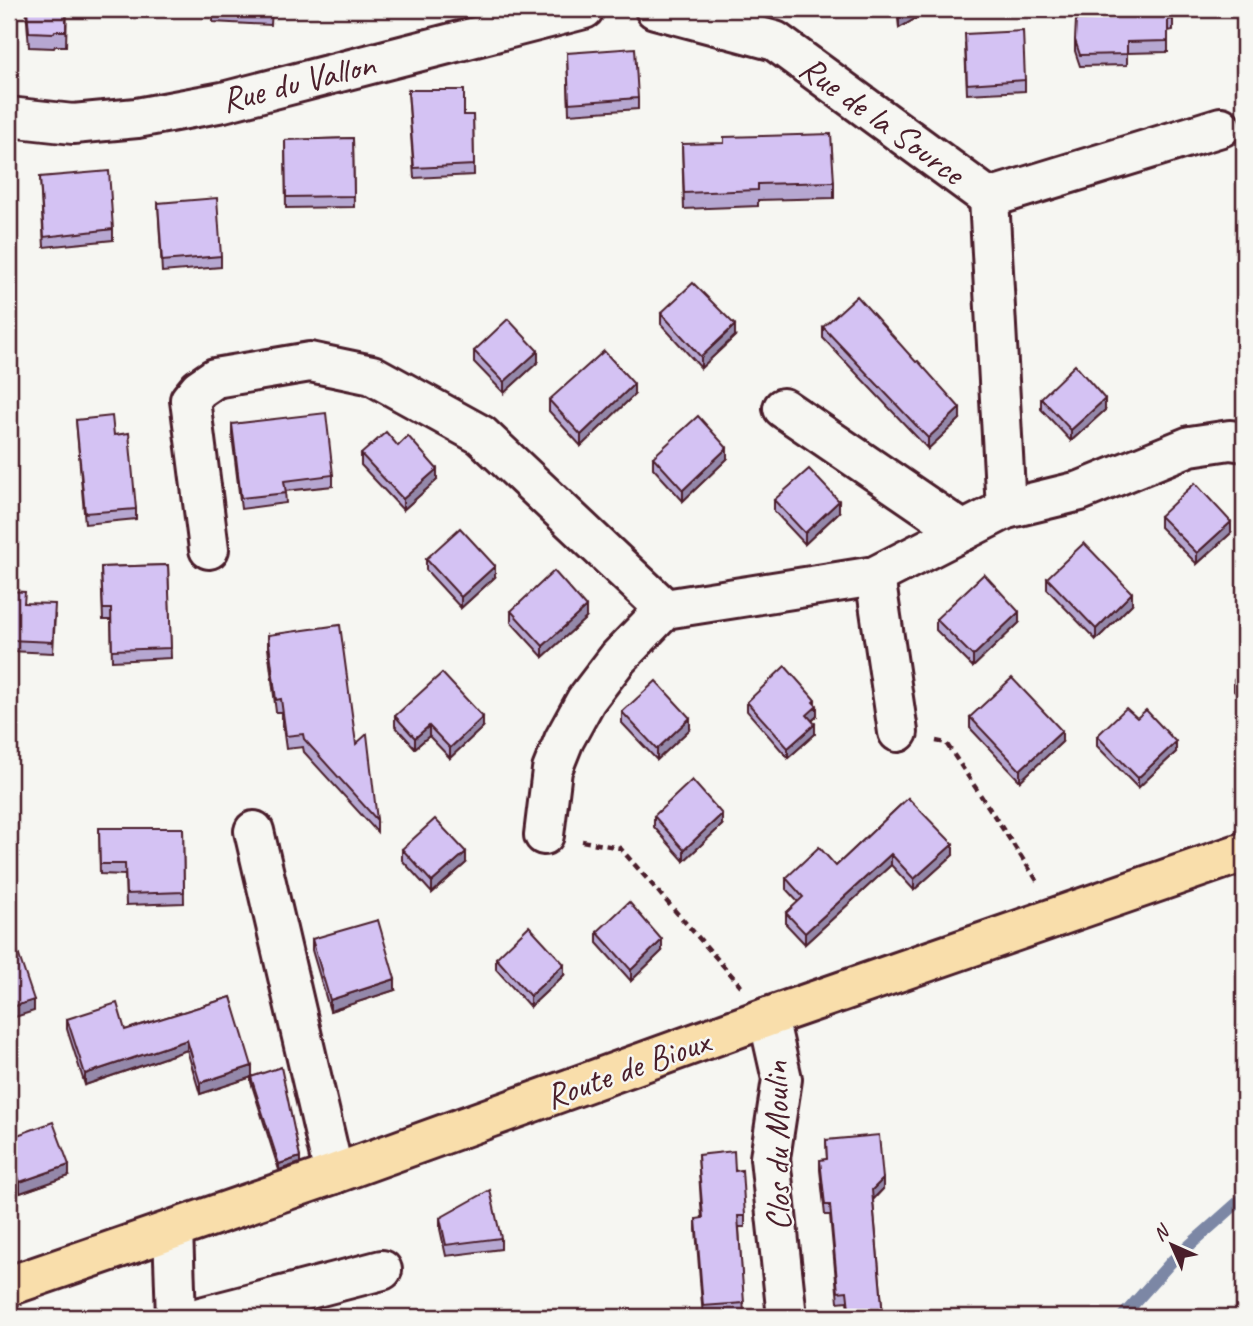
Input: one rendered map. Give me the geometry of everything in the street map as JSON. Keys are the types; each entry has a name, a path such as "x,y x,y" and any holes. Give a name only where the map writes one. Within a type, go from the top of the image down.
{"main road":[{"name":"Route de Bioux","path":"9,1286 334,1174 1055,916 1244,852"}],"street":[{"name":"Rue du Vallon","path":"9,117 73,124 137,118 223,102 584,9"},
{"name":"Rue de la Source","path":"655,9 776,25 989,198 1006,509"},
{"name":"Rue de la Source","path":"989,198 1221,127"},
{"path":"209,549 190,400 215,378 310,362 372,375 481,435 665,609"},
{"path":"783,408 963,531"},
{"path":"544,835 552,770 564,740 586,700 618,657 665,609 875,576 1006,509 1080,491 1190,446 1230,440 1244,442"},
{"path":"875,576 898,732"},
{"path":"254,831 334,1174"},
{"name":"Clos du Moulin","path":"768,1017 782,1079 770,1158 787,1317"},
{"path":"173,1230 176,1317"},
{"path":"201,1317 382,1270"}],"path":[{"path":"898,732 946,743 1044,890 1055,916"},
{"path":"544,835 620,848 768,1017"}],"building":[{"path":"27,9 66,9 66,31 29,32"},
{"path":"271,9 271,14 213,11"},
{"path":"898,9 913,9 899,17"},
{"path":"1096,9 1173,9 1173,19 1168,20 1168,41 1127,42 1127,54 1080,55 1075,40 1076,20 1096,19"},
{"path":"1023,31 1025,80 967,84 965,34"},
{"path":"635,48 638,98 569,103 567,53"},
{"path":"408,90 464,90 464,115 473,115 474,165 414,168"},
{"path":"831,134 834,182 758,184 758,190 684,193 682,144 724,143 724,137"},
{"path":"353,138 354,196 286,197 285,140"},
{"path":"109,171 113,229 44,237 40,177"},
{"path":"217,198 221,256 162,261 158,203"},
{"path":"693,283 735,325 701,357 661,313"},
{"path":"857,296 960,408 928,438 823,327"},
{"path":"508,319 538,351 504,382 474,351"},
{"path":"604,351 634,384 581,435 549,400"},
{"path":"1075,365 1105,399 1071,430 1041,398"},
{"path":"326,413 333,475 284,481 286,493 241,498 232,424"},
{"path":"112,416 114,435 129,433 136,509 85,513 76,420"},
{"path":"698,416 727,448 683,490 653,457"},
{"path":"386,432 398,446 408,436 437,469 403,499 361,454"},
{"path":"809,469 839,501 805,533 774,500"},
{"path":"1195,483 1231,522 1197,553 1160,516"},
{"path":"460,528 495,566 461,597 426,559"},
{"path":"1084,543 1132,593 1096,629 1047,578"},
{"path":"168,565 171,648 112,650 111,609 103,609 101,567"},
{"path":"554,571 586,607 543,646 511,611"},
{"path":"984,574 1019,612 973,656 936,619"},
{"path":"9,591 25,592 24,603 55,604 53,642 9,640"},
{"path":"340,625 356,744 367,734 377,820 304,739 303,734 286,736 281,699 276,700 268,635"},
{"path":"785,666 815,700 813,702 817,706 807,715 815,724 788,748 747,702"},
{"path":"1244,670 1244,691 1234,680"},
{"path":"442,673 483,717 450,748 429,726 415,738 395,716"},
{"path":"1012,678 1062,731 1020,770 970,717"},
{"path":"656,681 690,718 657,749 622,712"},
{"path":"1126,708 1137,718 1146,710 1176,742 1138,778 1097,736"},
{"path":"692,780 722,814 684,850 654,816"},
{"path":"908,798 953,844 914,879 891,854 805,933 786,913 803,897 786,878 819,847 836,866"},
{"path":"435,819 466,852 432,882 402,849"},
{"path":"99,828 183,828 184,892 126,894 125,864 100,864"},
{"path":"629,902 662,940 631,970 597,932"},
{"path":"378,920 395,979 330,1000 312,939"},
{"path":"529,926 564,964 530,996 496,958"},
{"path":"12,935 34,1000 9,1008 9,936"},
{"path":"231,997 252,1066 200,1083 187,1040 85,1074 67,1019 117,1003 125,1030"},
{"path":"281,1067 300,1157 279,1164 251,1077"},
{"path":"53,1122 69,1165 20,1182 9,1150 9,1138"},
{"path":"879,1135 883,1179 872,1190 883,1317 850,1317 847,1291 838,1292 830,1205 825,1205 820,1160 827,1159 826,1140"},
{"path":"734,1151 735,1171 742,1170 745,1216 738,1216 744,1303 703,1306 696,1219 703,1218 698,1155"},
{"path":"490,1190 501,1238 446,1245 440,1218"},
{"path":"448,1310 461,1317 443,1317"}],"waterway":[{"path":"1122,1317 1173,1260 1244,1197"}]}
